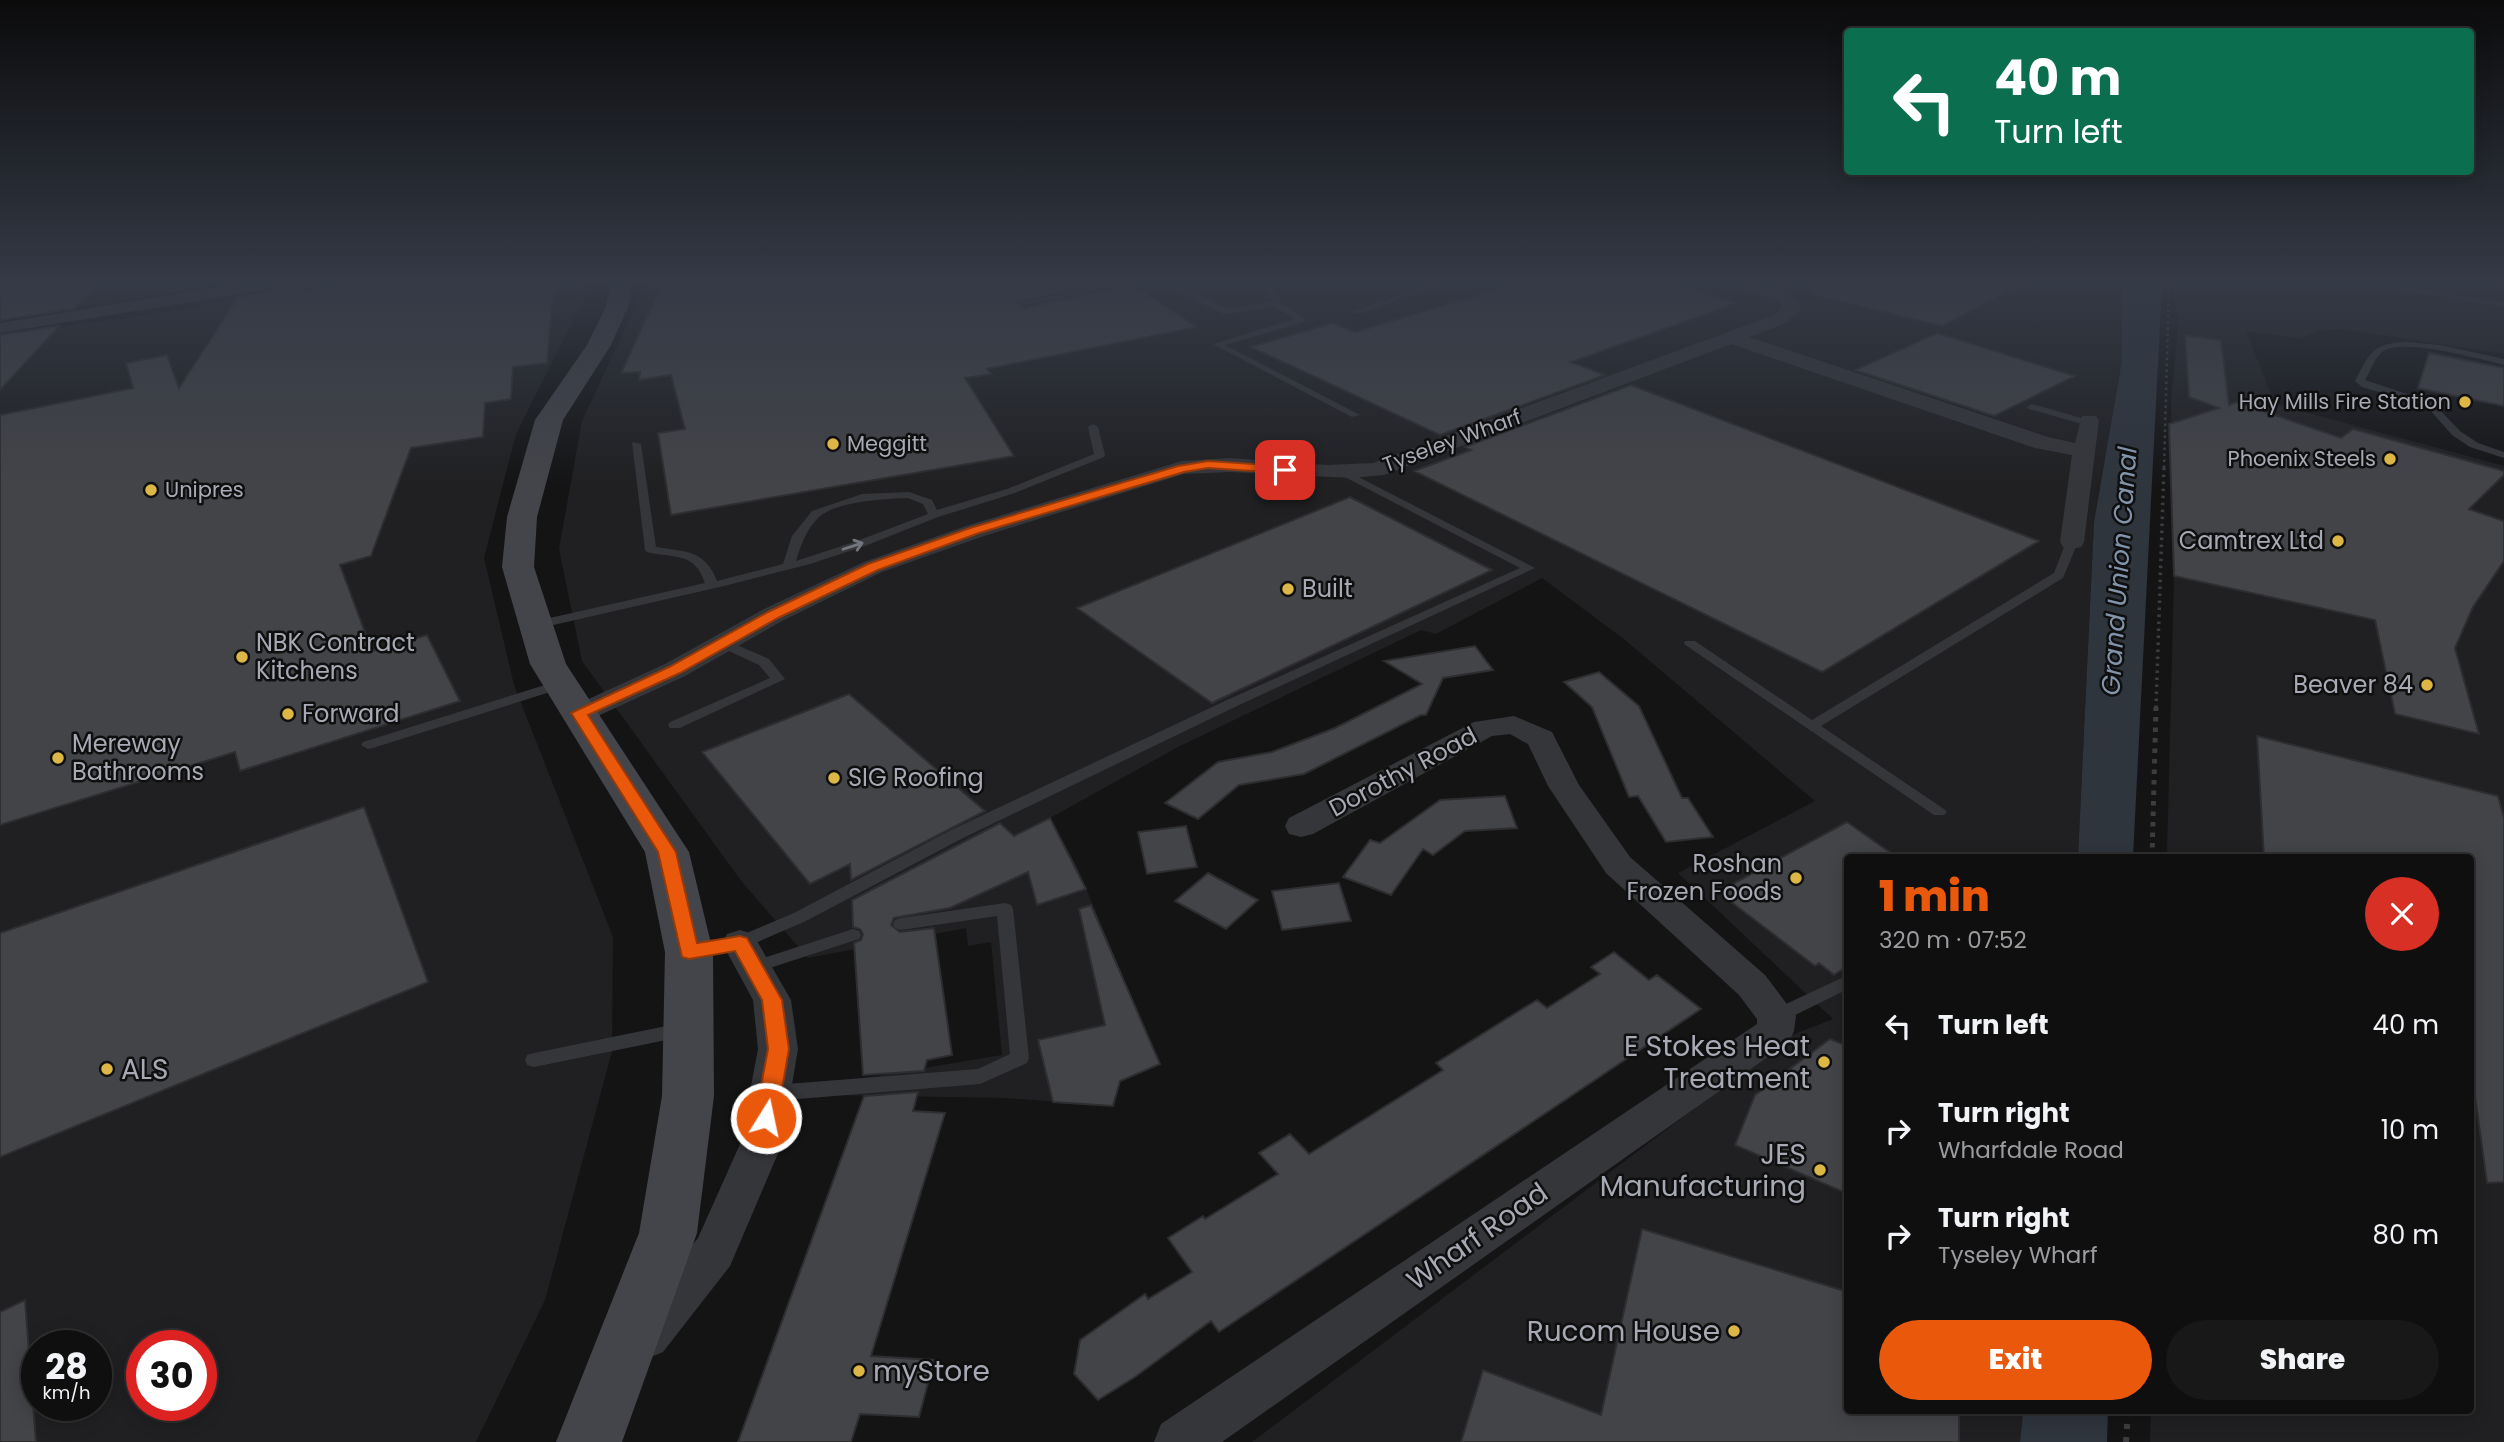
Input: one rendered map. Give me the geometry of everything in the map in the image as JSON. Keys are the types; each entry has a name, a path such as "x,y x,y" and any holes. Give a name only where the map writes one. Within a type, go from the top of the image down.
{"main road":[{"path":"589,1442 668,1233 688,1096 689,1028 689,952 667,852 548,664 518,567 522,517 549,420 595,351"}],"street":[{"name":"Tyseley Wharf","path":"570,699 675,670 773,615 873,567 975,531 1182,468 1208,464 1345,473 1376,470 1692,351"},
{"path":"1772,351 2043,443 2084,451"},
{"path":"2072,542 2089,422"},
{"name":"Dorothy Road","path":"1301,826 1485,728 1514,725 1541,738 1563,786 1618,865 1752,985 1776,1023"},
{"path":"615,1374 714,1252 761,1144 778,1049 772,1000 747,955"},
{"name":"Wharf Road","path":"1179,1442 1776,1023"}],"lane":[{"path":"1231,351 1355,415"},
{"path":"2377,351 2360,381 2433,408 2456,433 2474,445 2504,455"},
{"path":"2448,351 2504,362"},
{"path":"2032,407 2089,422"},
{"path":"536,625 788,567 879,538 934,515 1011,491 1100,455 1093,427"},
{"path":"636,444 651,550 692,555 707,567 712,584"},
{"path":"747,955 800,916 969,828 1232,703 1529,568 1345,473"},
{"path":"788,567 798,536 816,513 862,497 909,495 928,502 934,515"},
{"path":"1811,726 2059,575 2072,542"},
{"path":"675,724 778,679 764,662 723,643"},
{"path":"1690,644 1939,812"},
{"path":"368,745 570,699"},
{"path":"770,1093 980,1076 1020,1058 1005,909 901,924"},
{"path":"689,952 747,955 853,935"},
{"path":"1776,1023 1844,983"},
{"path":"534,1060 689,1028"}],"path":[{"path":"2152,854 2167,351"},
{"path":"2126,1442 2128,1414"}],"shaded area":[{"path":"0,351 558,351 516,434 484,558 514,685 613,937 612,1051 545,1300 476,1442 0,1442"},
{"path":"615,351 2122,351 2094,522 2078,854 1844,854 1844,1414 2023,1414 2020,1442 1252,1442 1792,1035 1833,1019 1678,873 1815,801 1625,640 1542,578 1436,634 1421,630 1178,747 1050,818 1076,865 1160,1064 1120,1081 1113,1106 1005,1098 828,1095 828,1084 1002,1055 991,942 968,946 966,928 808,958 742,882 582,661 559,549 582,421"},
{"path":"2176,351 2254,351 2275,404 2504,466 2504,1442 2150,1442 2151,1414 2474,1414 2474,854 2167,854 2174,576 2171,399"}],"water":[{"name":"Grand Union Canal","path":"2122,351 2159,351 2133,854 2078,854 2094,522"},
{"path":"2023,1414 2108,1414 2107,1442 2020,1442"}],"building":[{"path":"0,351 36,351 0,390"},
{"path":"203,351 548,351 547,363 513,367 511,399 485,403 483,437 411,448 371,556 340,565 372,651 427,635 460,701 240,771 235,752 0,825 0,415 133,388 126,363 167,355 179,388"},
{"path":"631,351 1076,351 987,369 991,374 965,378 1014,456 671,515 658,433 685,429 671,375 639,380 640,372 621,373"},
{"path":"1260,351 1601,351 1571,362 1605,375 1440,435"},
{"path":"1896,351 1996,351 2075,376 1994,416 1855,370"},
{"name":"Camtrex Ltd","path":"2186,351 2222,351 2229,405 2237,402 2341,438 2353,429 2504,471 2504,475 2469,509 2504,521 2504,561 2473,607 2455,648 2479,734 2395,714 2375,620 2174,576 2169,424 2219,408 2189,397"},
{"path":"2429,353 2504,368 2504,406 2418,388"},
{"path":"1631,385 2039,541 1822,672 1414,471 1471,450 1465,447"},
{"name":"Built","path":"1350,497 1492,570 1212,703 1077,608"},
{"path":"1475,646 1493,670 1443,678 1426,715 1421,715 1304,774 1239,785 1198,819 1165,803 1218,762 1272,752 1335,728 1422,684 1384,661"},
{"path":"1599,672 1639,706 1682,798 1688,798 1713,837 1666,842 1638,796 1629,797 1592,707 1564,682"},
{"name":"SIG Roofing","path":"849,694 985,811 851,880 850,864 810,884 702,752"},
{"path":"2257,736 2498,796 2504,818 2504,1182 2487,1183 2474,1090 2474,854 2264,854"},
{"path":"1505,796 1517,828 1465,831 1433,855 1423,849 1391,895 1343,877 1370,840 1380,843 1440,800"},
{"name":"ALS","path":"364,807 428,982 0,1157 0,933"},
{"path":"1050,818 1086,889 1037,905 1028,872 950,908 894,918 891,925 900,932 934,928 952,1055 927,1060 924,1071 863,1075 854,943 861,940 863,934 860,929 853,927 852,900 1000,823 1014,836"},
{"name":"Roshan Frozen Foods","path":"1847,822 1892,854 1844,854 1844,969 1834,975 1819,963 1815,966 1718,892"},
{"path":"1186,826 1197,867 1147,874 1138,832"},
{"path":"1208,873 1258,900 1226,929 1175,901"},
{"path":"1339,883 1351,921 1282,930 1272,891"},
{"path":"1091,905 1160,1064 1120,1081 1113,1106 1053,1102 1038,1040 1105,1025 1079,909"},
{"path":"1614,952 1649,980 1657,975 1701,1009 1219,1332 1211,1321 1135,1377 1098,1400 1074,1374 1080,1340 1145,1294 1148,1299 1192,1272 1168,1238 1203,1216 1205,1219 1278,1174 1259,1153 1290,1134 1309,1154 1443,1070 1436,1063 1514,1014 1537,1000 1547,1008 1600,974 1591,967"},
{"path":"1830,1039 1844,1044 1844,1192 1735,1145 1755,1095"},
{"path":"918,1092 913,1111 945,1113 871,1356 934,1360 919,1417 860,1414 851,1442 738,1442 864,1096"},
{"name":"Rucom House","path":"1642,1229 1844,1291 1844,1414 1959,1414 1959,1442 1461,1442 1483,1370 1601,1415"},
{"path":"25,1300 27,1330 21,1330 21,1421 34,1421 36,1442 0,1442 0,1312"}],"place":[{"name":"Hay Mills Fire Station","path":"2465,402"},
{"name":"Meggitt","path":"833,444"},
{"name":"Phoenix Steels","path":"2390,459"},
{"name":"Unipres","path":"151,490"},
{"name":"Camtrex Ltd","path":"2338,541"},
{"name":"Built","path":"1288,589"},
{"name":"NBK Contract Kitchens","path":"242,657"},
{"name":"Beaver 84","path":"2427,685"},
{"name":"Forward","path":"288,714"},
{"name":"Mereway Bathrooms","path":"58,758"},
{"name":"SIG Roofing","path":"834,778"},
{"name":"Roshan Frozen Foods","path":"1796,878"},
{"name":"E Stokes Heat Treatment","path":"1824,1062"},
{"name":"ALS","path":"107,1069"},
{"name":"JES Manufacturing","path":"1820,1170"},
{"name":"Rucom House","path":"1734,1331"},
{"name":"myStore","path":"859,1371"}],"route":[{"path":"766,1118 778,1049 772,1000 740,943 689,952 667,852 579,713 675,670 773,615 873,567 975,531 1182,468 1208,464 1285,470"}]}
